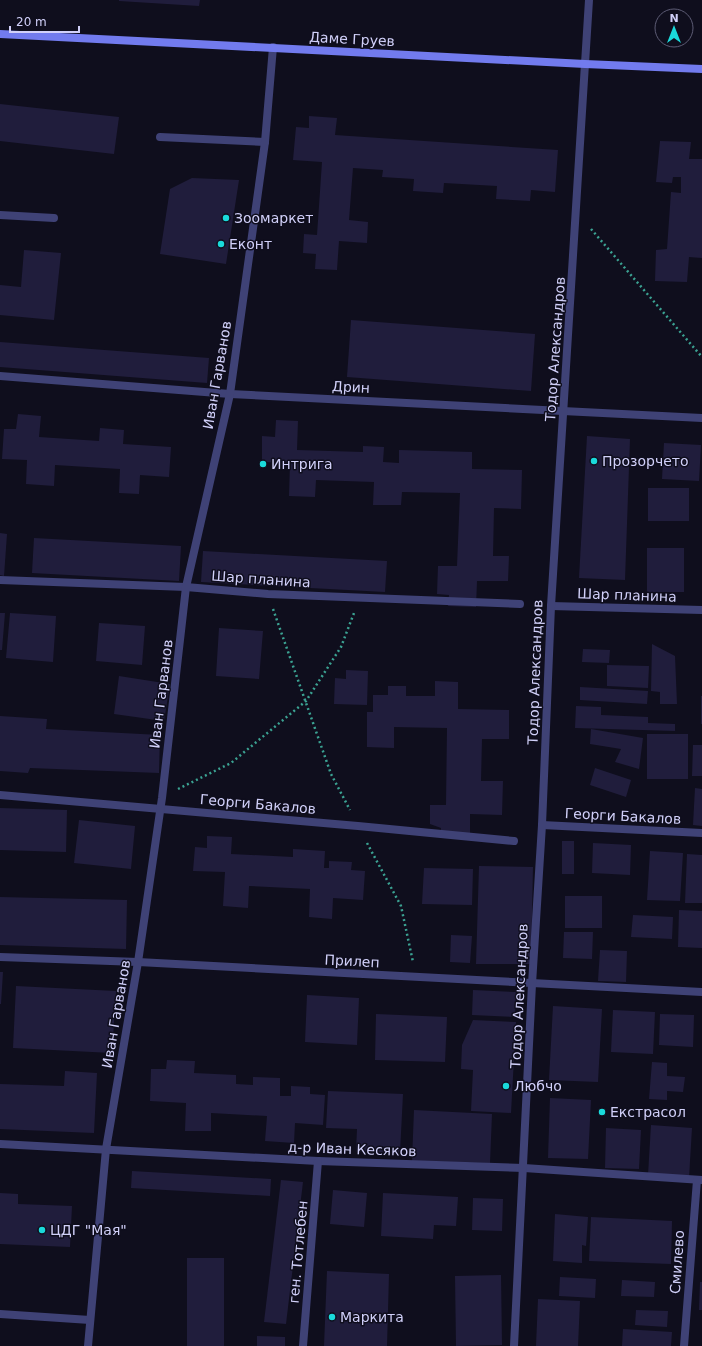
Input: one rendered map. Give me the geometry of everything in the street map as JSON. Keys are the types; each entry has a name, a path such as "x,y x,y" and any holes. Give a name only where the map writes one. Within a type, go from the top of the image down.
{"street":[{"name":"Тодор Александров","path":"514,1346 532,984 542,825 551,606 589,0"},
{"name":"Даме Груев","path":"0,34 702,69"},
{"name":"Иван Гарванов","path":"88,1346 106,1150 138,962 159,809 162,798 186,587 230,394 265,142 273,47"},
{"path":"160,138 265,142"},
{"path":"0,215 54,218"},
{"name":"Дрин","path":"0,376 230,394 702,418"},
{"name":"Шар планина","path":"0,580 186,587 268,594 520,604"},
{"name":"Шар планина","path":"551,606 702,610"},
{"name":"Георги Бакалов","path":"0,796 358,826 514,841"},
{"name":"Георги Бакалов","path":"542,825 702,833"},
{"name":"Прилеп","path":"0,957 138,962 702,992"},
{"name":"д-р Иван Кесяков","path":"0,1144 318,1161 524,1168 699,1180"},
{"name":"ген. Тотлебен","path":"303,1346 318,1161"},
{"name":"Смилево","path":"684,1346 699,1180"},
{"path":"0,1314 90,1320"}],"path":[{"path":"576,212 702,357"},
{"path":"268,594 332,774 401,906 417,977"},
{"path":"162,798 230,763 306,701 341,648 359,598"}],"building":[{"path":"119,0 200,0 199,6"},
{"path":"0,104 119,117 114,154 0,141"},
{"path":"309,116 337,118 335,135 558,150 555,192 531,190 530,201 496,199 497,186 444,183 443,193 413,191 414,179 382,177 383,170 353,168 349,220 368,222 367,243 339,241 337,270 315,269 316,254 303,253 304,234 317,235 322,162 293,160 296,127 309,128"},
{"path":"660,141 691,142 689,159 702,159 702,258 689,257 687,282 655,281 656,250 667,249 671,192 681,193 681,177 673,177 672,183 656,182"},
{"path":"192,178 239,180 226,264 160,254 170,189"},
{"path":"24,250 61,253 54,320 0,315 0,285 21,287"},
{"path":"351,320 535,334 531,391 347,377"},
{"path":"0,342 209,358 207,383 0,367"},
{"path":"18,414 41,416 39,437 99,441 100,428 124,430 123,444 171,447 169,477 140,475 139,494 119,493 120,469 55,465 54,486 26,484 27,460 2,459 4,429 16,429"},
{"path":"276,420 298,421 297,450 363,452 363,446 384,447 383,462 399,463 399,450 472,452 472,469 522,470 521,509 494,508 493,556 509,556 508,581 477,581 476,607 448,606 449,595 437,594 438,566 457,566 460,493 402,492 401,505 373,505 374,482 316,480 315,497 289,496 290,463 262,462 262,436 275,437"},
{"path":"587,436 630,439 625,580 579,578"},
{"path":"664,443 701,445 699,481 662,479"},
{"path":"648,488 689,488 689,521 648,521"},
{"path":"0,533 7,534 4,576 0,575"},
{"path":"34,538 181,546 179,581 32,573"},
{"path":"647,548 684,548 684,592 647,592"},
{"path":"203,551 387,561 385,592 201,582"},
{"path":"0,613 5,613 2,650 0,650"},
{"path":"10,613 56,616 53,662 6,658"},
{"path":"99,623 145,626 142,665 96,661"},
{"path":"219,628 263,631 259,679 216,676"},
{"path":"652,644 675,656 677,704 660,704 660,692 651,691"},
{"path":"583,649 610,650 609,663 582,662"},
{"path":"607,665 649,666 648,688 607,686"},
{"path":"346,670 368,671 367,705 334,704 335,678 346,679"},
{"path":"119,676 170,684 164,721 114,714"},
{"path":"435,681 458,682 458,709 509,710 509,739 482,739 481,781 503,781 502,815 470,814 470,839 441,838 441,828 430,824 430,805 446,805 447,728 394,727 394,748 367,747 367,712 373,712 373,695 388,695 388,686 406,686 406,696 435,696"},
{"path":"580,687 648,691 647,704 580,700"},
{"path":"702,696 702,724 701,724"},
{"path":"576,706 601,707 601,715 648,717 648,723 675,724 675,731 575,728"},
{"path":"0,716 47,719 46,729 160,735 159,773 30,768 28,773 0,771"},
{"path":"591,729 643,738 639,769 615,762 621,749 590,744"},
{"path":"647,734 688,734 688,779 647,779"},
{"path":"693,745 702,745 702,776 692,776"},
{"path":"595,768 631,780 626,797 590,785"},
{"path":"695,788 702,789 702,826 693,825"},
{"path":"0,808 67,810 66,852 0,850"},
{"path":"79,820 135,826 131,869 74,863"},
{"path":"207,836 232,837 231,854 293,857 293,849 325,851 324,868 329,868 329,861 352,862 351,870 365,871 363,900 333,898 332,919 309,917 310,889 249,886 248,908 223,906 225,872 193,871 195,847 207,848"},
{"path":"562,841 574,841 574,874 562,874"},
{"path":"593,843 631,845 630,875 592,873"},
{"path":"650,851 683,853 680,901 647,900"},
{"path":"687,854 702,855 702,903 685,903"},
{"path":"479,866 533,867 531,964 476,964"},
{"path":"424,868 473,869 472,905 422,904"},
{"path":"565,896 602,896 602,928 565,928"},
{"path":"0,897 127,900 126,949 0,945"},
{"path":"679,910 702,911 702,948 678,947"},
{"path":"633,915 673,917 672,939 631,937"},
{"path":"564,932 593,932 592,959 563,958"},
{"path":"451,935 472,936 470,963 450,962"},
{"path":"600,950 627,951 626,982 598,981"},
{"path":"0,972 3,972 1,1004 0,1004"},
{"path":"16,986 116,991 112,1053 13,1048"},
{"path":"473,990 516,992 515,1017 472,1015"},
{"path":"307,995 359,998 357,1045 305,1042"},
{"path":"553,1006 602,1009 598,1082 549,1080"},
{"path":"613,1010 655,1012 653,1054 611,1052"},
{"path":"376,1014 447,1017 445,1062 375,1060"},
{"path":"660,1014 694,1015 693,1047 659,1045"},
{"path":"473,1020 516,1022 511,1113 471,1111 473,1070 461,1069 462,1045"},
{"path":"167,1060 195,1061 194,1073 236,1075 236,1084 253,1085 253,1077 280,1078 280,1096 291,1096 291,1086 310,1087 310,1094 325,1095 323,1125 295,1123 294,1143 265,1141 267,1116 211,1113 211,1131 185,1131 186,1103 150,1101 151,1069 166,1069"},
{"path":"652,1062 667,1063 667,1076 685,1077 683,1092 667,1091 667,1100 649,1099"},
{"path":"65,1071 97,1073 94,1133 0,1129 0,1084 64,1086"},
{"path":"328,1091 403,1094 400,1153 356,1152 357,1129 326,1128"},
{"path":"550,1098 591,1100 588,1159 548,1158"},
{"path":"414,1110 492,1114 490,1163 412,1161"},
{"path":"651,1125 692,1128 689,1178 648,1175"},
{"path":"606,1128 641,1130 639,1169 605,1168"},
{"path":"132,1171 271,1179 270,1196 131,1188"},
{"path":"281,1180 303,1182 286,1324 264,1322"},
{"path":"333,1190 367,1193 364,1227 330,1224"},
{"path":"0,1193 18,1194 18,1204 72,1206 70,1247 0,1244"},
{"path":"383,1193 458,1197 456,1226 434,1225 433,1239 381,1236"},
{"path":"473,1198 503,1199 502,1231 472,1230"},
{"path":"555,1214 588,1217 586,1246 582,1245 582,1263 553,1261"},
{"path":"591,1217 672,1221 671,1264 589,1261"},
{"path":"187,1258 224,1258 224,1346 187,1346"},
{"path":"327,1271 389,1274 387,1346 324,1346"},
{"path":"501,1275 502,1345 456,1346 455,1276"},
{"path":"560,1277 596,1279 595,1298 559,1296"},
{"path":"622,1280 655,1282 654,1297 621,1296"},
{"path":"700,1282 702,1282 702,1310 699,1310"},
{"path":"538,1299 580,1301 578,1346 536,1346"},
{"path":"636,1310 668,1311 667,1327 635,1325"},
{"path":"623,1329 672,1332 671,1346 622,1346"},
{"path":"257,1336 285,1337 285,1346 257,1346"}],"place":[{"name":"Зоомаркет","path":"226,218"},
{"name":"Еконт","path":"221,244"},
{"name":"Прозорчето","path":"594,461"},
{"name":"Интрига","path":"263,464"},
{"name":"Любчо","path":"506,1086"},
{"name":"Екстрасол","path":"602,1112"},
{"name":"ЦДГ \"Мая\"","path":"42,1230"},
{"name":"Маркита","path":"332,1317"}]}
